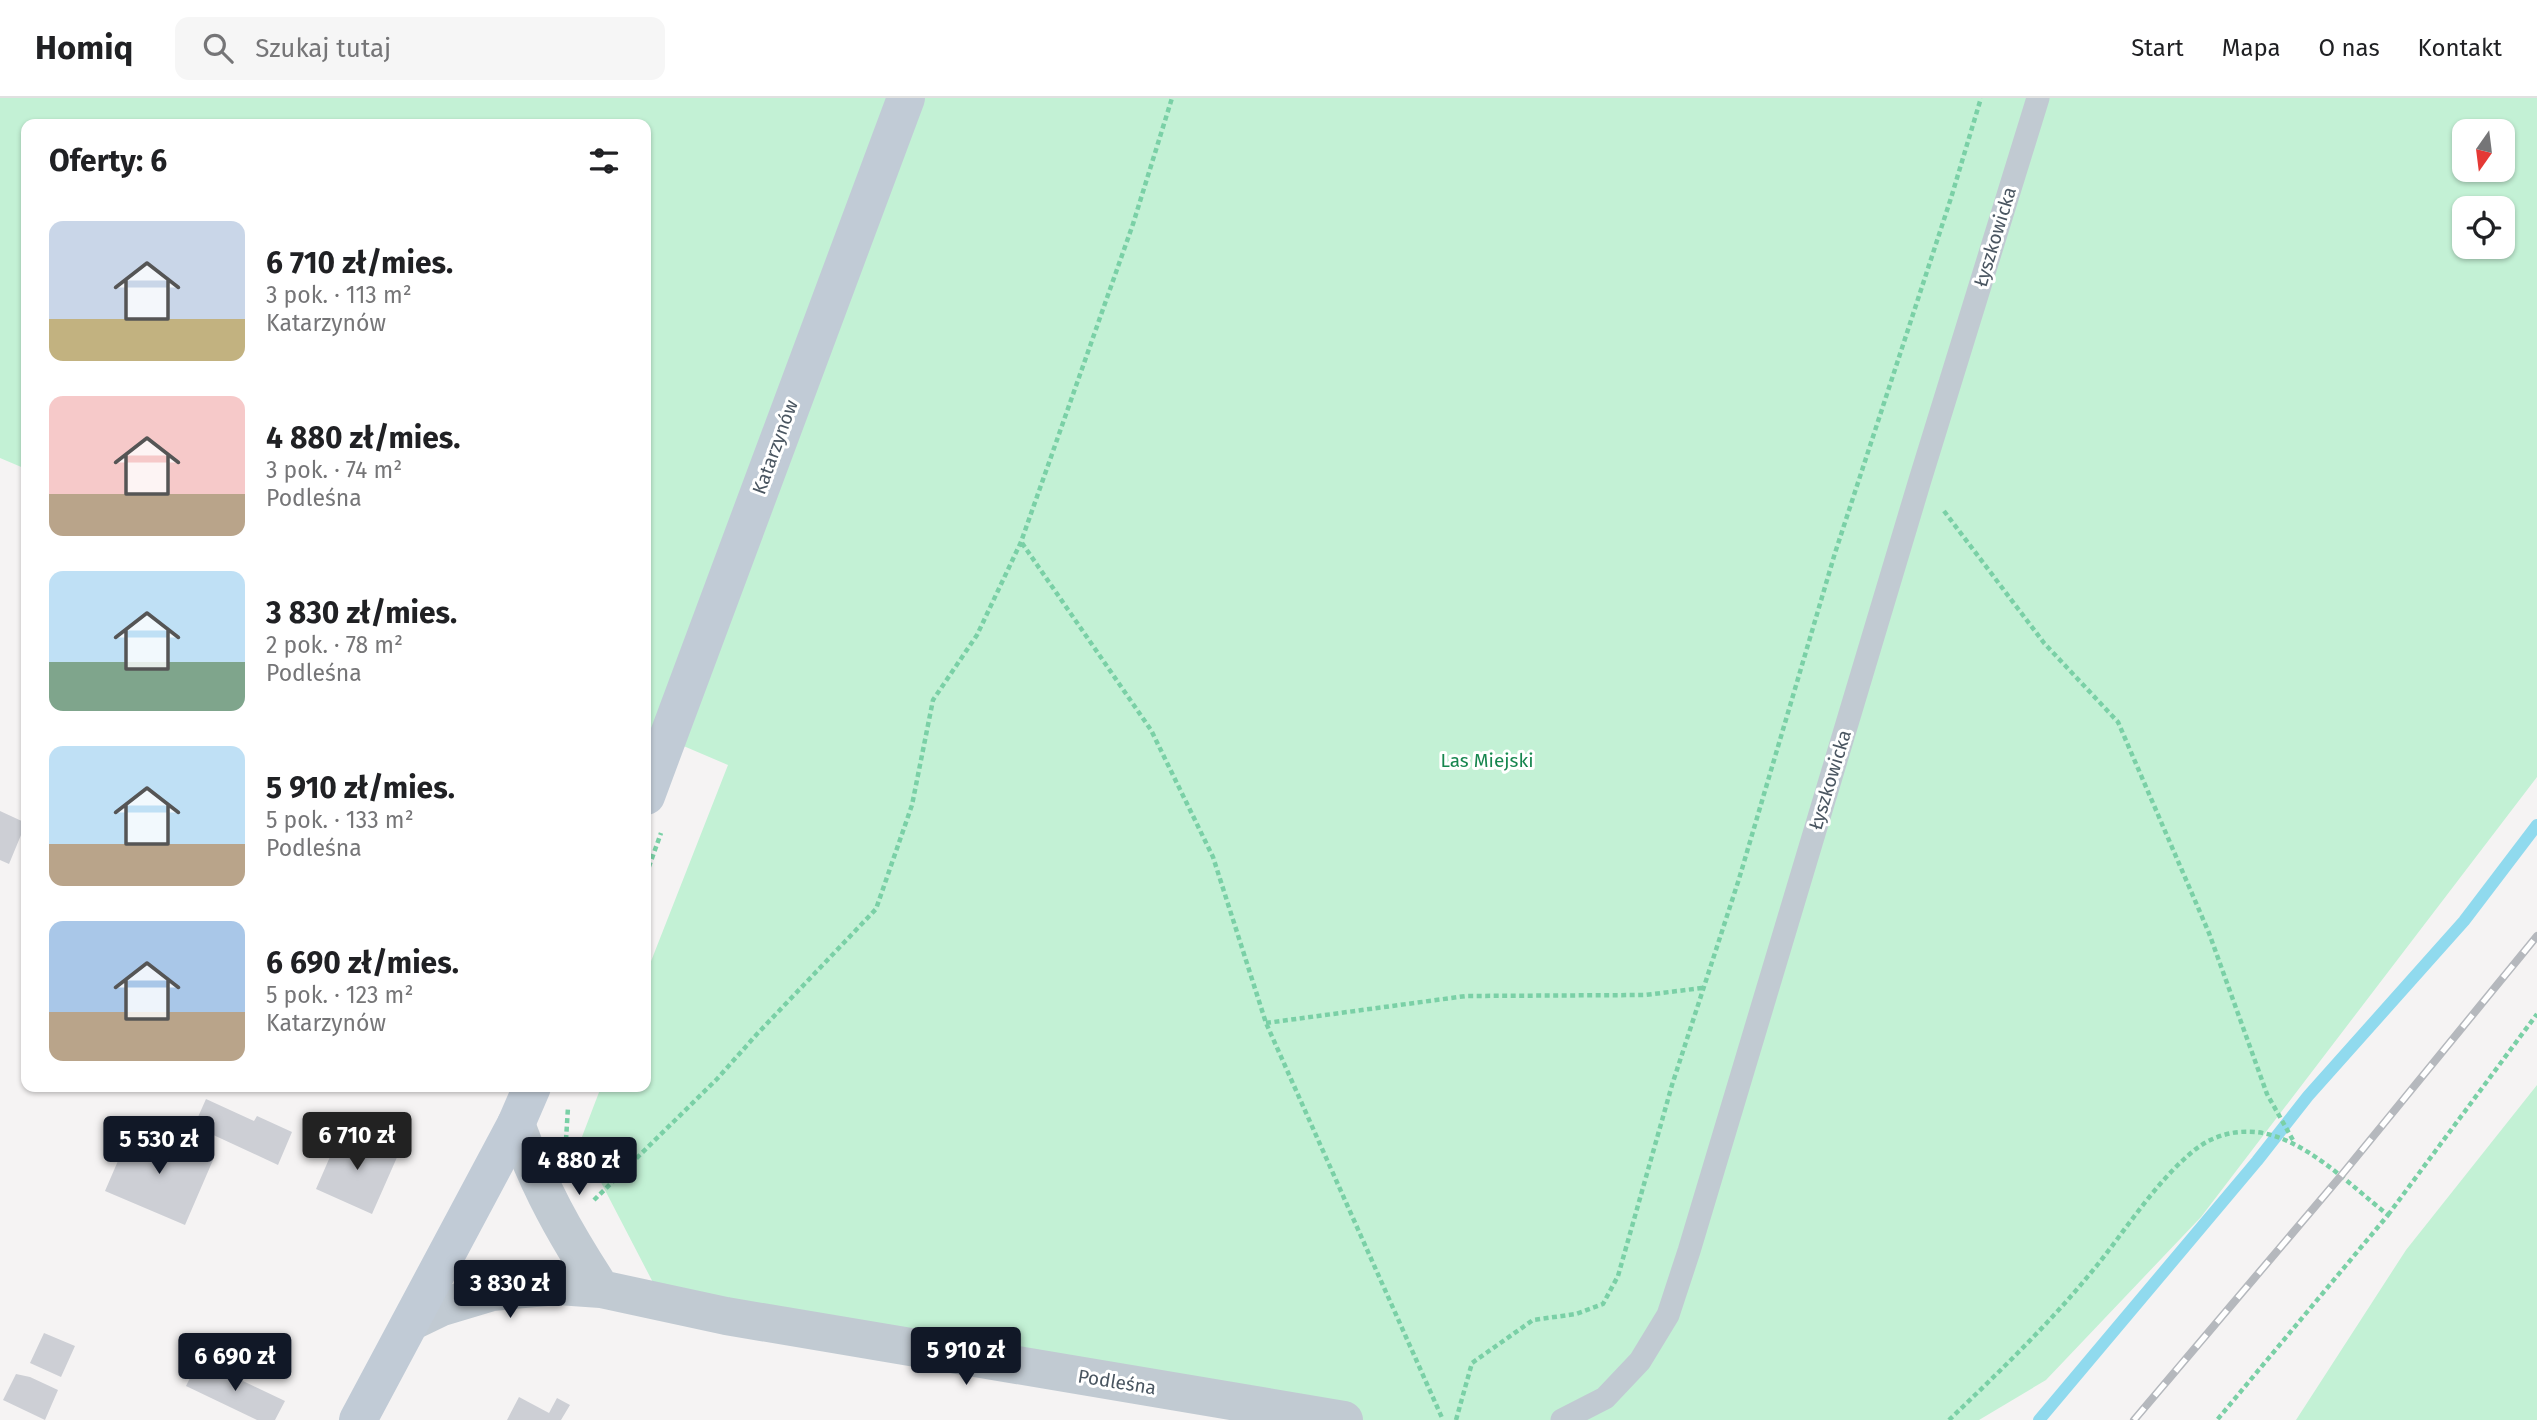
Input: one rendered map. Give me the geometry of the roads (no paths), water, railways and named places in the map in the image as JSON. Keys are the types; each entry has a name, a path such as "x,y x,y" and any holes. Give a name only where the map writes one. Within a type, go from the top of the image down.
{"street":[{"name":"Katarzynów","path":"651,783 906,98"},
{"path":"358,1420 413,1321 516,1124 530,1092"},
{"path":"516,1124 532,1168 563,1231 601,1289"},
{"name":"Podleśna","path":"413,1321 442,1307 492,1292 558,1286 601,1289 726,1316 1344,1420"}],"lane":[{"name":"Łyszkowicka","path":"1562,1420 1605,1398 1640,1361 1668,1315 2038,98"}],"waterway":[{"path":"2039,1420 2257,1161 2308,1096 2464,921 2537,825"}],"railway":[{"path":"2134,1420 2340,1177 2537,936"}],"park label":[{"name":"Las Miejski","path":"1487,760"}]}
